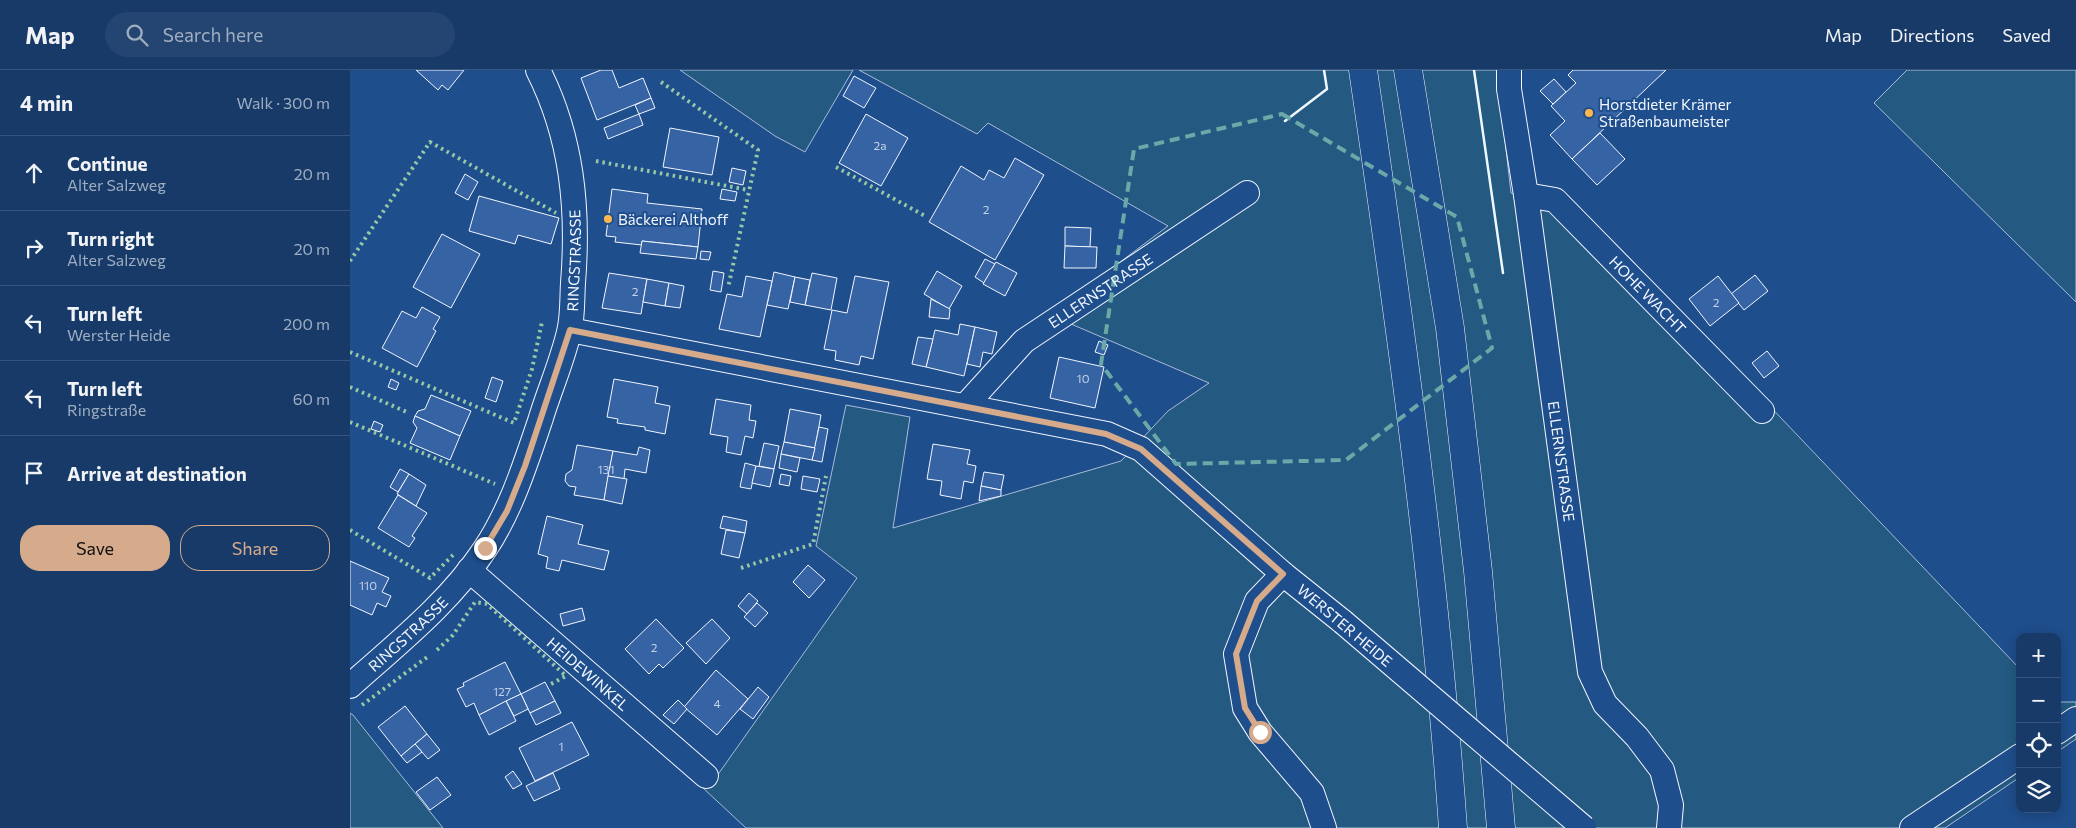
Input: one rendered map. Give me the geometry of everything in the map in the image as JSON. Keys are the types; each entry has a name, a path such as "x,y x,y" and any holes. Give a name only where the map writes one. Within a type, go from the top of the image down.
{"highway":[{"path":"1363,70 1391,260 1423,512 1453,828"},
{"path":"1408,70 1450,328 1479,581 1501,828"}],"street":[{"name":"RINGSTRASSE","path":"350,686 421,622 469,570 507,511 525,466 570,330 576,248 573,180 558,118 550,94 538,70"},
{"name":"ELLERNSTRASSE","path":"1510,70 1509,89 1526,195 1590,672 1605,704 1637,737 1662,770 1671,806 1669,828"},
{"name":"ELLERNSTRASSE","path":"966,405 1024,341 1247,192"},
{"name":"HOHE WACHT","path":"1526,195 1555,200 1762,411"},
{"name":"WERSTER HEIDE","path":"570,330 966,405 1106,434 1141,449 1283,574 1343,622 1584,828"},
{"name":"HEIDEWINKEL","path":"469,570 706,776"},
{"path":"1283,574 1257,601 1236,654 1245,708 1260,732 1312,793 1324,828"},
{"path":"2061,729 2076,719"},
{"path":"1912,828 2016,759"}],"highlighted area":[{"path":"1282,114 1457,217 1492,348 1346,460 1176,464 1101,364 1134,149"}],"shaded area":[{"path":"680,70 853,70 805,152 775,136"},
{"path":"859,70 1497,70 1511,193 1600,235 1761,397 2016,665 2016,780 1945,828 746,828 703,788 719,773 857,578 816,546 846,405 910,417 893,528 1121,461 1168,411 1209,383 1050,315 1168,226 988,123 977,134"},
{"path":"1907,70 2076,70 2076,302 1874,103"},
{"path":"2061,702 2076,702 2076,739 2061,749"},
{"path":"350,713 353,715 443,828 350,828"}],"building":[{"path":"416,70 464,70 448,90 442,85 438,90"},
{"path":"601,70 612,70 619,88 643,78 651,98 597,120 581,78"},
{"name":"Horstdieter Krämer Straßenbaumeister","path":"1573,70 1666,70 1572,159 1550,135 1565,121 1551,106 1576,83 1568,75"},
{"path":"854,76 876,88 864,108 843,96"},
{"path":"1554,79 1566,92 1553,104 1540,91"},
{"path":"651,98 655,108 639,114 635,105"},
{"path":"639,114 643,125 608,139 604,128"},
{"path":"866,114 908,138 881,186 839,163"},
{"path":"670,128 719,137 712,175 663,167"},
{"path":"1600,133 1625,159 1597,185 1572,159"},
{"path":"1015,158 1044,175 995,260 929,222 961,166 984,180 989,170 1004,178"},
{"path":"732,168 746,171 743,185 729,182"},
{"path":"465,174 478,182 468,200 455,193"},
{"path":"612,189 648,194 647,203 702,209 698,247 642,241 642,245 615,242 616,237 606,236"},
{"path":"722,189 737,192 735,201 720,199"},
{"path":"479,196 559,218 551,244 518,235 515,244 469,231"},
{"path":"1065,227 1091,228 1090,247 1065,246"},
{"path":"442,234 480,254 451,308 413,287"},
{"path":"642,241 698,247 696,259 640,253"},
{"path":"1065,246 1097,247 1096,268 1064,268"},
{"path":"701,251 711,252 709,260 700,259"},
{"path":"985,259 995,264 984,283 975,277"},
{"path":"996,262 1017,273 1005,296 983,284"},
{"path":"713,271 724,273 721,292 710,290"},
{"path":"937,271 962,286 949,309 924,294"},
{"path":"774,272 795,277 788,309 767,305"},
{"path":"609,273 647,279 641,314 602,308"},
{"path":"812,273 837,278 831,310 805,305"},
{"path":"1755,275 1768,291 1744,310 1731,294"},
{"path":"746,276 772,281 760,337 719,329 727,294 742,297"},
{"path":"855,276 889,282 873,359 861,356 859,365 835,360 836,351 824,349 832,310 847,313"},
{"path":"1718,276 1739,303 1710,326 1689,299"},
{"path":"795,277 810,280 805,305 790,302"},
{"path":"647,279 669,283 665,306 643,302"},
{"path":"669,283 684,286 680,308 665,306"},
{"path":"931,299 950,309 949,319 929,317"},
{"path":"422,307 440,317 433,329 436,331 417,367 382,348 402,311 416,318"},
{"path":"960,324 975,327 964,376 926,367 935,330 958,335"},
{"path":"975,327 997,332 992,354 983,352 980,367 967,364"},
{"path":"918,337 933,339 926,367 912,364"},
{"path":"1099,341 1108,345 1104,355 1095,352"},
{"path":"1767,351 1779,366 1764,378 1752,363"},
{"path":"1059,357 1104,367 1095,408 1050,398"},
{"path":"492,377 503,381 496,402 485,398"},
{"path":"391,379 399,383 396,390 388,387"},
{"path":"614,379 658,387 655,403 670,406 665,434 645,430 645,427 617,423 618,419 607,417"},
{"path":"431,395 471,411 460,436 415,416 418,411 425,409"},
{"path":"716,399 751,405 749,420 756,421 753,438 745,436 741,455 726,452 728,437 710,434"},
{"path":"790,409 821,415 815,448 784,442"},
{"path":"415,416 460,436 450,460 410,443 417,428 413,422"},
{"path":"374,421 383,425 380,432 371,429"},
{"path":"819,427 828,429 822,462 812,460"},
{"path":"784,442 815,448 812,460 781,454"},
{"path":"764,443 779,446 774,469 759,466"},
{"path":"933,444 970,450 967,464 976,466 973,483 964,481 961,499 940,495 942,481 927,479"},
{"path":"577,445 613,451 604,500 574,495 576,487 569,486 565,481 566,474 572,470"},
{"path":"639,447 650,450 646,473 625,469 624,479 608,476 613,451 637,455"},
{"path":"781,454 800,458 797,472 779,468"},
{"path":"745,463 756,466 751,489 740,487"},
{"path":"756,466 774,469 770,487 752,483"},
{"path":"400,469 409,474 398,492 390,487"},
{"path":"984,472 1004,475 1001,490 981,486"},
{"path":"409,474 426,485 416,506 397,494"},
{"path":"781,474 791,476 789,486 779,484"},
{"path":"608,476 627,479 622,504 604,500"},
{"path":"803,476 820,479 817,492 801,489"},
{"path":"981,486 1001,490 1001,496 979,501"},
{"path":"398,495 427,513 412,536 415,538 409,547 378,528"},
{"path":"547,516 583,525 578,544 609,551 604,570 562,560 559,571 546,568 548,557 538,554"},
{"path":"723,516 747,521 745,533 720,528"},
{"path":"726,530 745,533 739,558 721,554"},
{"path":"350,561 389,578 382,592 391,596 386,607 377,603 372,615 350,605"},
{"path":"808,565 825,580 809,598 793,582"},
{"path":"749,593 758,601 747,614 738,606"},
{"path":"757,603 768,613 755,627 744,617"},
{"path":"582,608 585,620 563,626 560,614"},
{"path":"656,619 684,648 663,668 659,664 649,674 625,649"},
{"path":"712,619 730,638 706,664 686,643"},
{"path":"505,662 521,694 479,715 474,703 466,707 457,689 464,686 463,683"},
{"path":"716,670 748,699 717,735 684,707"},
{"path":"545,682 555,701 530,713 521,694"},
{"path":"758,687 769,697 753,719 740,709"},
{"path":"521,694 528,709 514,716 506,701"},
{"path":"678,700 687,709 674,724 663,715"},
{"path":"506,701 516,721 489,735 479,715"},
{"path":"555,701 561,713 536,725 530,713"},
{"path":"405,706 427,734 401,756 378,727"},
{"path":"572,722 589,755 535,781 519,748"},
{"path":"427,734 440,750 428,759 415,744"},
{"path":"415,744 422,752 407,763 401,756"},
{"path":"513,771 522,784 513,789 505,777"},
{"path":"553,773 560,789 534,801 526,786"},
{"path":"437,777 451,795 430,810 416,792"}],"hedge":[{"path":"661,82 758,150 728,288"},
{"path":"350,261 430,142 556,213"},
{"path":"596,161 748,190"},
{"path":"836,167 927,217"},
{"path":"350,352 514,423 532,369 542,322"},
{"path":"350,387 409,413"},
{"path":"350,422 495,484"},
{"path":"741,568 813,544 826,476"},
{"path":"350,530 430,578 453,555"},
{"path":"437,650 453,635 475,602 487,604 566,676 549,685"},
{"path":"362,705 430,655"}],"wall":[{"path":"1285,121 1327,89 1324,70"},
{"path":"1474,70 1503,273"}],"place":[{"name":"Horstdieter Krämer Straßenbaumeister","path":"1589,113"},
{"name":"Bäckerei Althoff","path":"608,219"}],"route":[{"path":"485,548 507,511 525,466 570,330 966,405 1106,434 1141,449 1283,574 1257,601 1236,654 1245,708 1260,732"}]}
